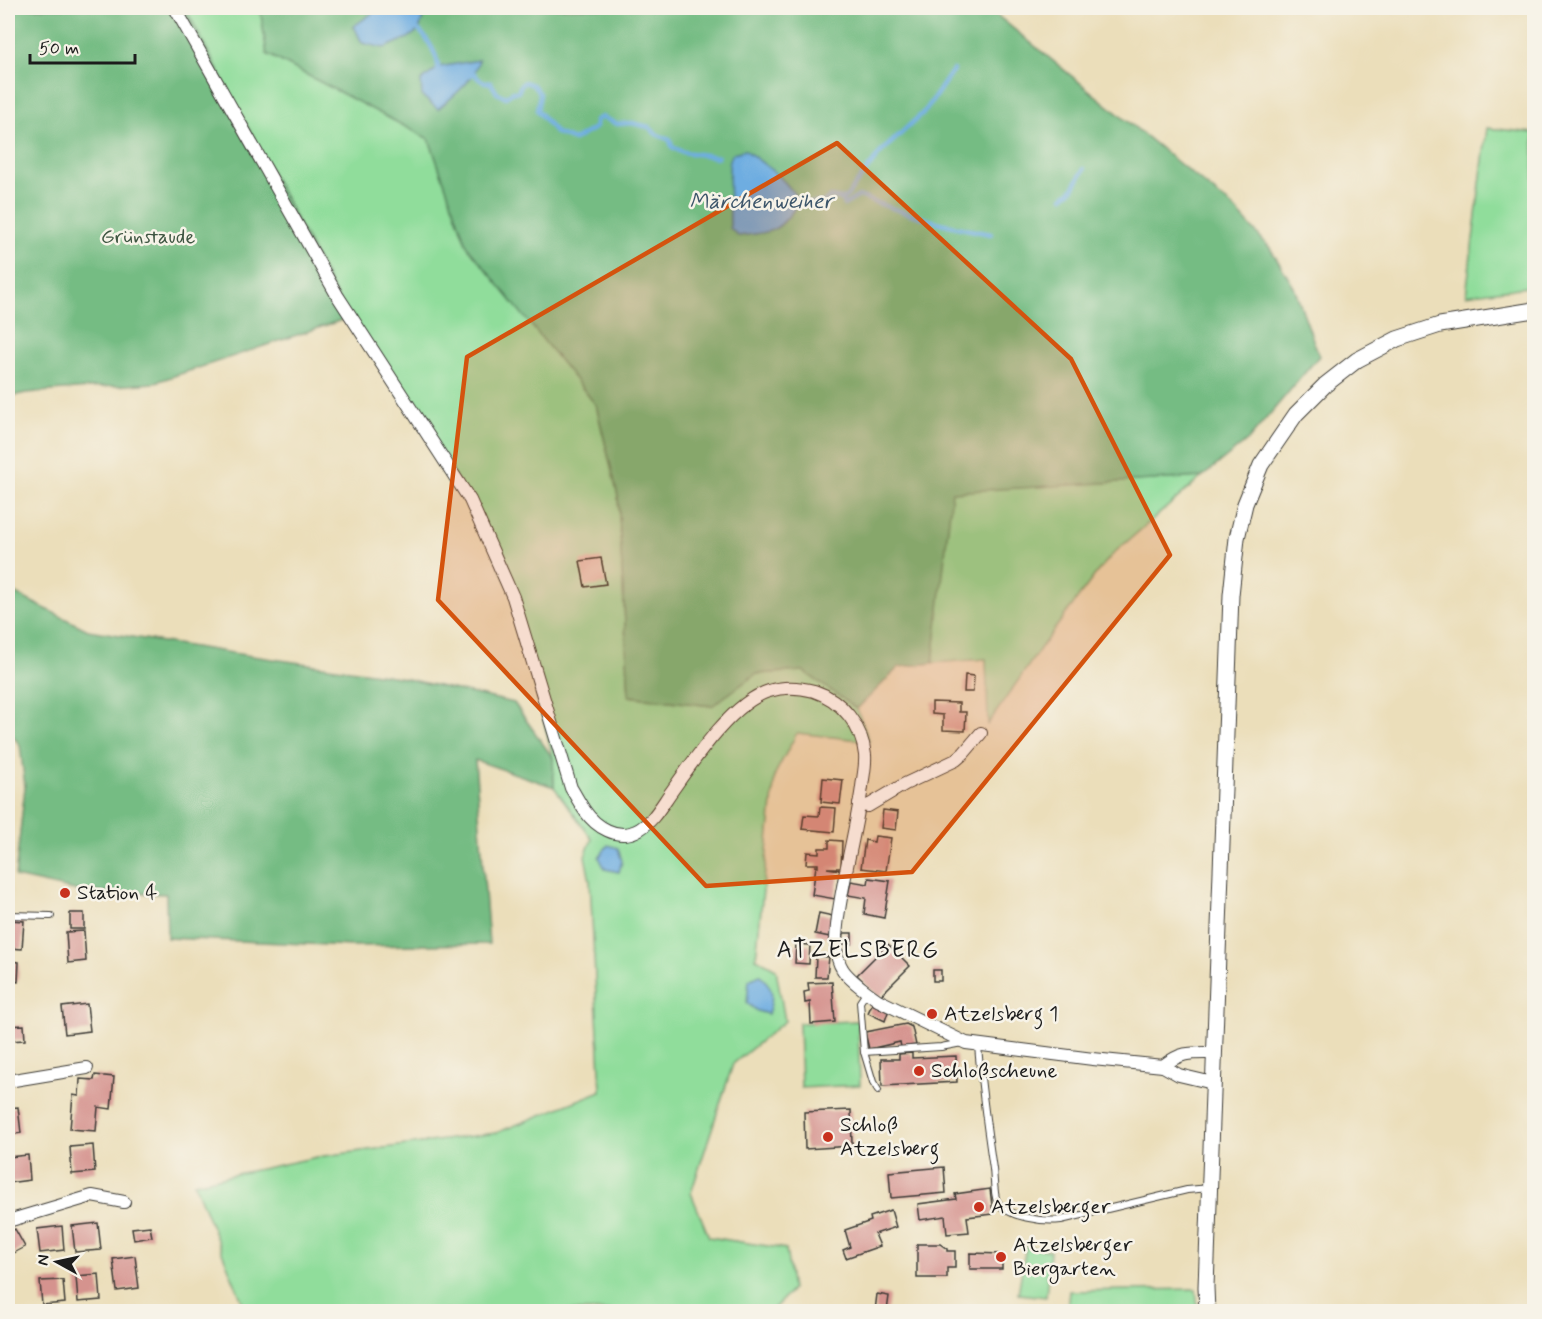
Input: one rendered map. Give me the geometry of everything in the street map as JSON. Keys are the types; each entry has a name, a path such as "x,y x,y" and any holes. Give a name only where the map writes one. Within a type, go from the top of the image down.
{"street":[{"path":"175,8 337,295 470,500 513,597 571,788 586,813 605,830 619,834 635,832 650,822 724,723 753,698 767,691 784,688 801,688 817,692 829,698 849,716 859,730 865,756 860,805 839,907 836,933 837,955 843,970 866,993 934,1028 972,1044 1163,1066 1179,1075 1213,1083"},
{"path":"1207,1311 1206,1287 1231,595 1237,538 1245,504 1262,465 1296,414 1325,385 1357,360 1397,339 1440,326 1534,310"},
{"path":"860,805 868,806 905,784 956,760 981,733"},
{"path":"1163,1066 1173,1058 1185,1054 1215,1053"},
{"path":"8,1081 87,1068"},
{"path":"8,1221 92,1196 124,1202"}],"lane":[{"path":"8,915 51,916"},
{"path":"866,993 860,1002 864,1052 873,1082 878,1090"},
{"path":"864,1052 972,1044 986,1120 997,1201 1014,1214 1050,1221 1061,1220 1187,1190 1210,1188"}],"highlighted area":[{"path":"837,143 1071,359 1170,555 912,872 706,886 438,600 467,357"}],"green space":[{"name":"Grünstaude","path":"8,8 185,8 348,318 153,383 26,393 8,397"},
{"path":"185,8 260,8 267,54 429,139 467,246 596,405 618,496 629,696 711,706 756,674 803,671 857,709 869,741 797,733 775,774 756,958 776,969 785,1021 733,1064 691,1193 709,1237 786,1249 792,1290 771,1311 246,1311 194,1183 317,1157 496,1133 601,1091 590,881 585,856 592,839 554,787 553,758 513,597 470,500 348,318"},
{"path":"260,8 380,8 354,27 419,30 426,8 988,8 1234,208 1270,248 1294,287 1319,356 1248,440 1202,477 952,492 933,663 899,667 857,709 803,671 756,674 712,706 629,696 618,496 596,405 467,246 429,139 267,54"},
{"path":"1487,128 1534,133 1534,286 1466,295"},
{"path":"1202,477 1115,552 1098,571 988,724 986,659 933,663 951,491"},
{"path":"8,590 88,630 399,677 514,703 553,758 554,787 475,760 489,944 352,946 167,938 166,894 79,891 15,877 25,787 20,745 8,730"},
{"path":"858,1021 860,1085 801,1088 799,1023"},
{"path":"1026,1246 1050,1251 1046,1297 1018,1294"},
{"path":"1196,1289 1198,1311 1067,1311 1069,1291"}],"water":[{"path":"380,8 426,8 419,30 408,38 384,48 362,43 354,26"},
{"path":"479,60 468,81 438,109 422,96 421,81 439,67"},
{"name":"Märchenweiher","path":"745,150 782,179 799,202 786,220 774,229 738,236 730,228 729,161 733,153"},
{"path":"608,845 618,848 622,861 619,872 605,869 599,857"},
{"path":"760,975 770,988 771,1002 768,1014 757,1011 747,1003 749,980"}],"building":[{"path":"601,558 606,584 585,587 580,561"},
{"path":"965,675 974,676 973,692 964,692"},
{"path":"932,702 959,703 959,712 966,712 965,731 943,730 943,715 932,714"},
{"path":"823,778 843,780 840,804 821,802"},
{"path":"820,807 836,808 834,832 802,829 804,815 819,816"},
{"path":"883,810 898,812 896,830 881,828"},
{"path":"875,836 891,838 886,871 861,868 865,840 874,842"},
{"path":"829,840 842,841 841,868 827,868 840,870 835,899 812,895 818,864 806,864 807,852 819,853 819,848 829,848"},
{"path":"869,878 890,881 884,918 864,914 866,898 848,895 851,881 868,884"},
{"path":"70,913 84,913 84,929 70,929"},
{"path":"819,913 833,916 830,937 815,934"},
{"path":"8,920 24,921 22,949 8,948"},
{"path":"84,931 86,961 68,963 66,932"},
{"path":"844,933 852,933 852,944 843,944"},
{"path":"796,944 810,945 809,964 795,963"},
{"path":"888,944 910,966 879,997 857,975"},
{"path":"816,956 829,957 827,977 815,977"},
{"path":"8,961 19,962 18,982 11,981 11,991 8,990"},
{"path":"933,970 941,970 941,981 933,981"},
{"path":"832,982 835,1022 811,1024 810,1002 805,1003 804,992 809,991 808,983"},
{"path":"87,1004 90,1031 65,1034 62,1007"},
{"path":"872,1004 888,1012 885,1021 868,1013"},
{"path":"906,1024 912,1027 916,1045 901,1047 900,1042 869,1049 865,1032"},
{"path":"24,1025 25,1040 8,1041 8,1026"},
{"name":"Schloßscheune","path":"912,1053 912,1058 956,1056 957,1082 882,1086 881,1059 899,1059 899,1054"},
{"path":"95,1075 114,1077 111,1109 98,1107 96,1131 70,1129 73,1095 79,1096 80,1079 94,1080"},
{"path":"18,1107 21,1133 8,1135 8,1108"},
{"name":"Schloß Atzelsberg","path":"851,1110 852,1146 805,1149 804,1112"},
{"path":"93,1145 95,1172 72,1174 70,1147"},
{"path":"28,1155 30,1180 8,1183 8,1157"},
{"path":"944,1167 946,1193 891,1198 889,1172"},
{"path":"990,1189 993,1214 967,1217 969,1232 947,1234 945,1216 920,1220 918,1204 956,1199 955,1194"},
{"path":"891,1210 896,1227 875,1234 880,1246 846,1258 843,1250 850,1247 845,1230 871,1221 870,1217"},
{"path":"98,1223 101,1250 75,1252 72,1226"},
{"path":"62,1226 64,1250 40,1253 37,1229"},
{"path":"150,1226 152,1237 134,1240 132,1228"},
{"path":"15,1229 25,1247 8,1256 8,1233"},
{"path":"917,1244 940,1244 947,1251 955,1251 955,1268 947,1268 947,1278 917,1278"},
{"path":"970,1253 1002,1254 1002,1269 970,1269"},
{"path":"135,1256 139,1288 117,1291 113,1259"},
{"path":"99,1274 101,1300 78,1302 76,1276"},
{"path":"63,1280 65,1303 42,1305 40,1281"},
{"path":"877,1294 889,1296 887,1311 875,1311"}],"waterway":[{"path":"416,28 432,48 437,60 438,72"},
{"path":"806,203 822,203 830,197 842,199 847,196 880,153 926,110 953,70"},
{"path":"469,76 474,73 477,78 491,83 497,93 506,97 513,92 518,92 525,82 533,85 540,94 537,110 556,133 574,140 596,127 596,120 602,117 617,124 632,123 649,127 656,134 670,140 672,147 683,152 718,157"},
{"path":"1063,197 1072,190 1084,169"},
{"path":"842,199 844,205 859,196 924,218 991,234"}],"place":[{"name":"Station 4","path":"65,893"},
{"name":"Atzelsberg 1","path":"932,1014"},
{"name":"Schloßscheune","path":"919,1071"},
{"name":"Schloß Atzelsberg","path":"828,1137"},
{"name":"Atzelsberger","path":"979,1207"},
{"name":"Atzelsberger Biergarten","path":"1001,1257"}],"district":[{"name":"ATZELSBERG","path":"858,950"}]}
